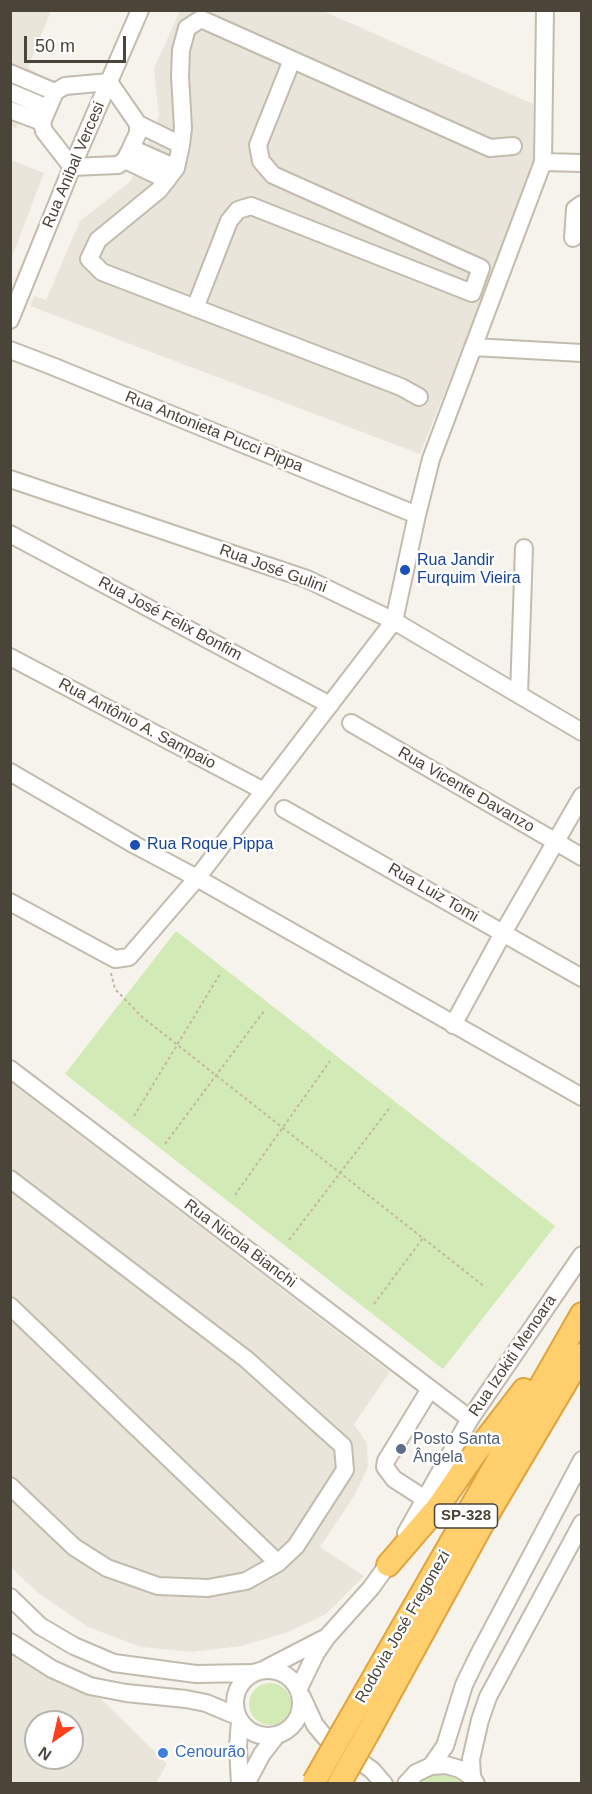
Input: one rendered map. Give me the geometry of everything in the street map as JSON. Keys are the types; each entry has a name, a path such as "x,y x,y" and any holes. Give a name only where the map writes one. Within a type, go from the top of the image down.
{"highway":[{"path":"388,1566 438,1507 473,1456 579,1318"},
{"name":"Rodovia José Fregonezi","path":"339,1784 360,1724 579,1318"},
{"name":"Rodovia José Fregonezi","path":"314,1783 360,1724 582,1355"}],"street":[{"name":"Rua Anibal Vercesi","path":"10,320 72,166 140,10"},
{"path":"10,902 115,959 129,957 197,878 394,621 431,459 543,162 545,10"},
{"path":"418,397 401,387 102,272 89,260 98,240 159,190 171,174 182,145 181,50 187,28 201,19 490,148 513,146"},
{"path":"195,308 229,221 238,210 251,206 472,293 481,268 273,175 261,161 258,145 292,60"},
{"path":"10,73 55,92"},
{"path":"138,124 138,133 128,154 118,165 72,166 44,131 45,115 55,92 65,86 109,82 138,124 182,145"},
{"path":"10,92 45,115"},
{"path":"10,110 45,115"},
{"path":"128,154 171,174"},
{"path":"543,162 582,163"},
{"path":"573,238 575,209 582,204"},
{"path":"473,347 582,353"},
{"name":"Rua Antonieta Pucci Pippa","path":"10,350 417,515"},
{"name":"Rua José Gulini","path":"10,479 307,579 394,621 582,732"},
{"name":"Rua José Felix Bonfim","path":"10,534 330,705"},
{"path":"519,695 524,548"},
{"name":"Rua Antônio A. Sampaio","path":"10,657 264,791"},
{"name":"Rua Vicente Davanzo","path":"351,723 582,857"},
{"path":"10,772 582,1097"},
{"path":"453,1025 582,796"},
{"name":"Rua Luiz Tomi","path":"284,808 582,978"},
{"name":"Rua Nicola Bianchi","path":"10,1069 470,1419"},
{"path":"10,1179 246,1359 344,1446 345,1470 296,1546 278,1563 246,1581 208,1588 158,1586 107,1568 74,1547 10,1486"},
{"name":"Rua Izokiti Menoara","path":"300,1692 316,1653 388,1566 470,1419 582,1255"},
{"path":"10,1306 278,1563"},
{"path":"425,1499 394,1479 385,1467 386,1461 430,1389"},
{"path":"418,1774 445,1746 464,1685 582,1460"},
{"path":"474,1780 471,1759 488,1697 582,1523"},
{"path":"10,1597 40,1626 74,1646 114,1663 196,1674 279,1671 291,1677 315,1725 325,1737 372,1770 384,1784"},
{"name":"Rua Izokiti Menoara","path":"259,1671 327,1637"},
{"path":"10,1642 52,1669 90,1686 206,1703 239,1719 250,1731 263,1736 298,1731 325,1737"},
{"path":"240,1784 239,1719 234,1704 236,1691 242,1681 259,1671"},
{"path":"246,1784 262,1754 281,1734 296,1723 302,1710 300,1692"},
{"path":"372,1770 386,1774 418,1774 446,1765 460,1769 474,1780"}],"path":[{"path":"106,954 116,989 142,1017 485,1287"},
{"path":"134,1116 220,974"},
{"path":"165,1144 264,1011"},
{"path":"235,1195 330,1061"},
{"path":"289,1240 391,1106"},
{"path":"374,1304 423,1238"}],"shaded area":[{"path":"10,11 51,11 28,68 36,72 16,128 10,126"},
{"path":"180,11 323,11 533,104 534,171 420,454 30,306 34,296 46,300 80,221 131,181 159,116 154,68"},
{"path":"11,160 44,173 11,260"},
{"path":"10,1082 390,1372 354,1424 367,1444 368,1467 354,1496 320,1547 364,1576 326,1614 288,1632 241,1646 192,1652 141,1647 88,1627 37,1592 11,1567"},
{"path":"10,1651 35,1669 101,1699 167,1764 156,1783 11,1783"}],"green space":[{"path":"176,931 555,1226 443,1369 65,1074"},
{"path":"270,1683 285,1689 291,1704 285,1719 270,1725 255,1719 249,1704 255,1689"},
{"path":"436,1774 449,1775 465,1783 420,1783"}],"place":[{"name":"Rua Jandir Furquim Vieira","path":"405,570"},
{"name":"Rua Roque Pippa","path":"135,845"},
{"name":"Posto Santa Ângela","path":"401,1449"},
{"name":"Cenourão","path":"163,1753"}]}
